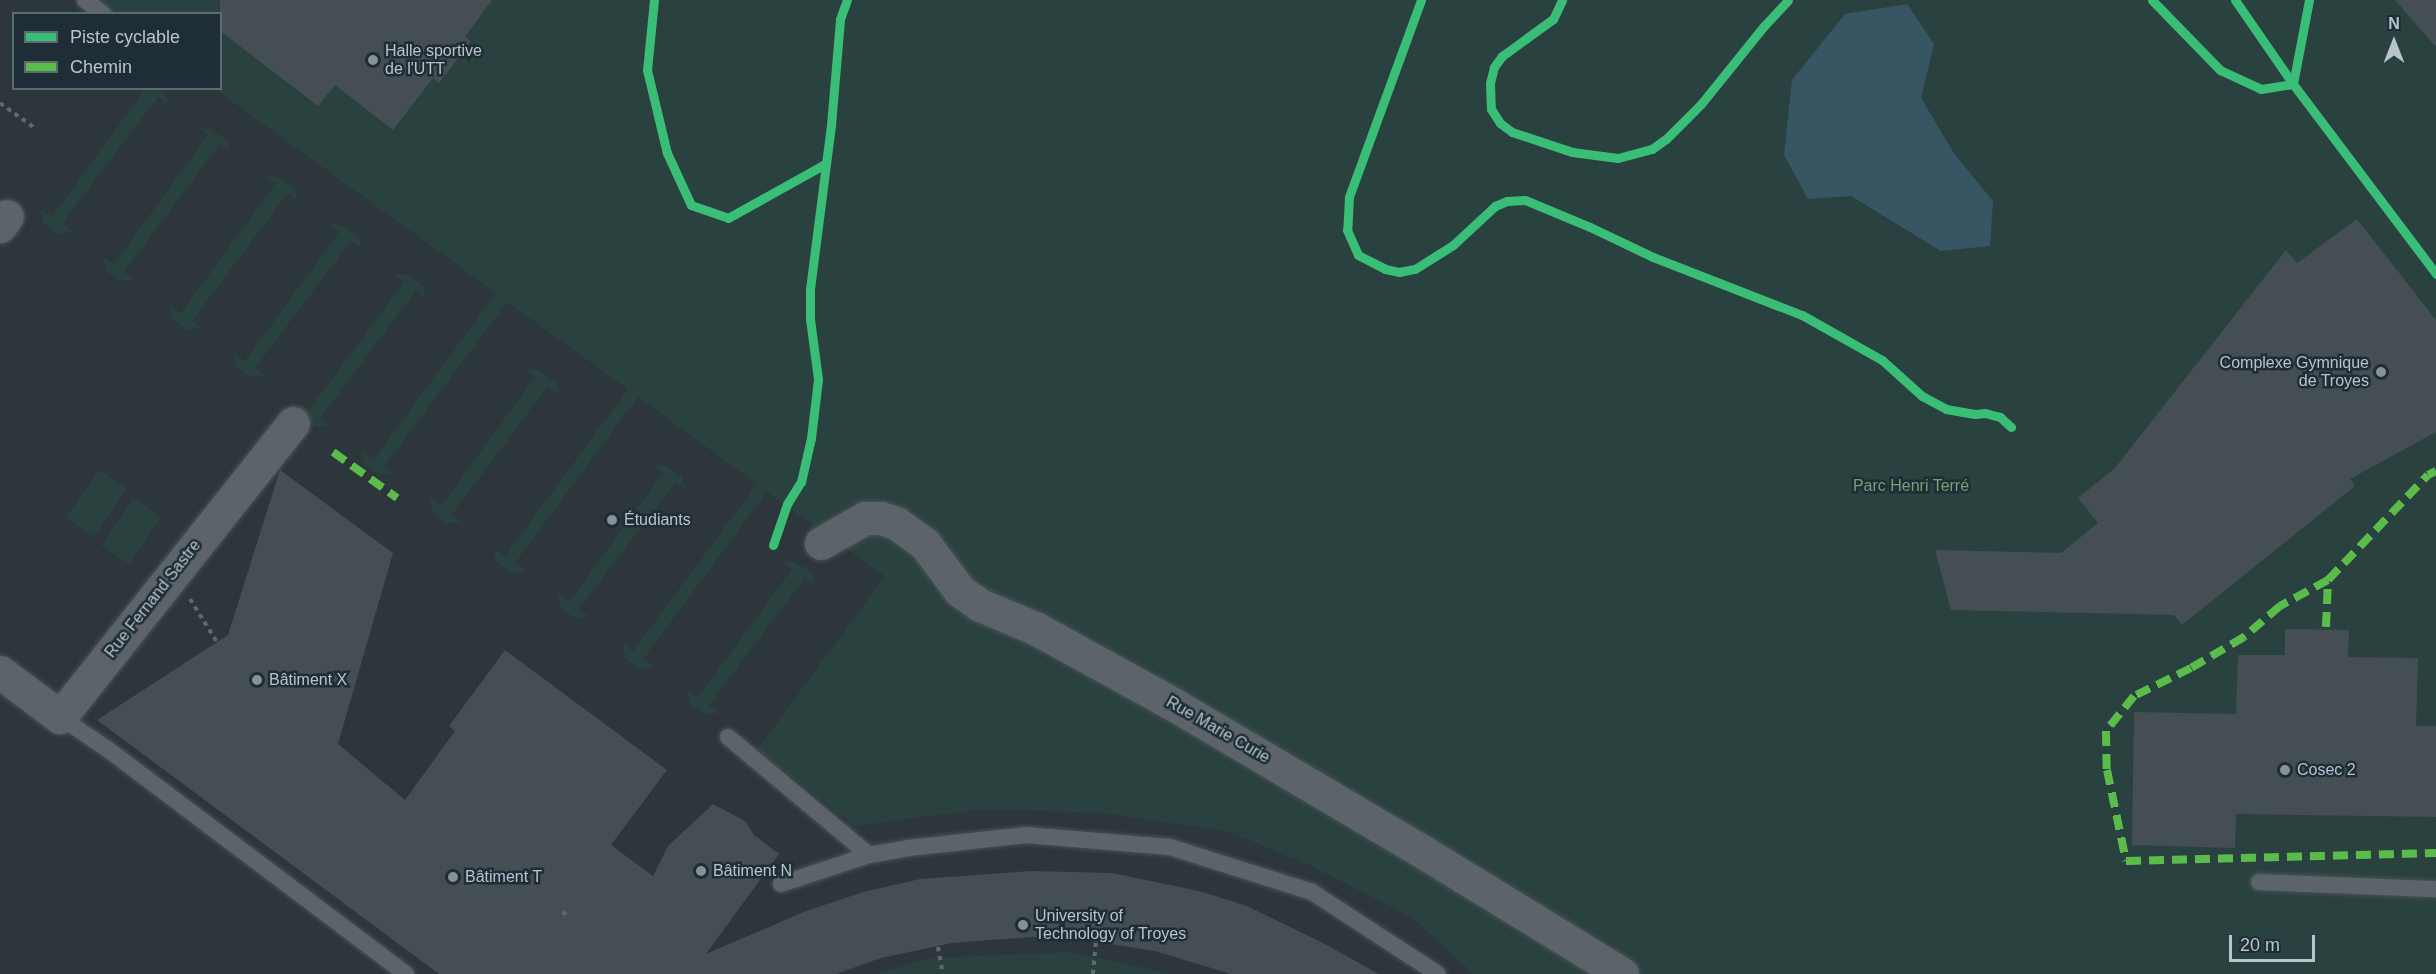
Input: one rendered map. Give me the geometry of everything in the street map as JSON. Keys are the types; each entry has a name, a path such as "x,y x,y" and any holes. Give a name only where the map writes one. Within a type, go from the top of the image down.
{"street":[{"name":"Rue Fernand Sastre","path":"60,717 293,423"},
{"name":"Rue Marie Curie","path":"821,543 865,518 881,518 896,523 926,544 960,591 980,604 1037,629 1173,704 1420,850 1622,974"},
{"path":"0,672 60,717"}],"lane":[{"path":"85,0 100,12"},
{"path":"60,717 110,751 406,974"},
{"path":"728,737 869,855"},
{"path":"781,884 869,855 908,848 1026,836 1170,847 1312,892 1438,974"},
{"path":"2259,882 2436,889"}],"path":[{"path":"0,102 36,129"},
{"path":"174,573 217,642"},
{"path":"1093,974 1096,942"},
{"path":"938,947 943,974"}],"green space":[{"name":"Parc Henri Terré","path":"96,0 2436,0 2436,974 1474,974 1413,918 1311,866 1227,831 1102,813 984,809 855,826 757,750 885,576 767,492 644,658 655,667 639,668 625,658 622,643 633,651 757,484 638,397 515,563 526,571 511,572 497,563 493,548 505,556 628,389 507,302 384,467 395,474 380,475 366,466 362,451 374,459 496,293 216,90 222,90 222,12 113,12"},
{"path":"144,90 160,90 165,93 169,104 158,97 62,224 73,232 58,234 44,224 40,209 52,217"},
{"path":"199,128 210,129 227,140 231,151 220,144 124,272 135,280 120,281 106,271 102,257 114,264 208,135"},
{"path":"266,177 278,177 295,189 298,200 288,193 192,321 202,328 187,330 173,320 169,305 181,313 275,184"},
{"path":"330,224 341,225 358,236 362,247 351,241 255,368 266,376 251,377 236,367 233,353 245,361 339,232"},
{"path":"394,274 406,275 423,286 426,297 416,291 320,418 331,426 315,427 301,417 298,403 309,410 404,282"},
{"path":"526,370 538,370 555,382 558,393 548,386 452,514 462,522 447,523 433,513 429,498 441,506 535,377"},
{"path":"654,466 665,466 682,477 686,489 676,482 579,609 590,617 575,618 561,609 557,594 569,602 663,473"},
{"path":"99,470 127,489 94,536 66,517"},
{"path":"133,498 161,517 129,564 101,546"},
{"path":"783,561 795,562 812,573 815,585 805,578 709,705 719,713 704,714 690,704 686,690 698,697 792,569"},
{"path":"1071,952 1172,974 877,974 930,958"}],"water":[{"path":"1907,4 1934,44 1921,98 1955,155 1993,201 1990,246 1941,251 1851,196 1808,199 1784,155 1792,80 1845,14"}],"building":[{"name":"Halle sportive de l'UTT","path":"220,0 492,0 465,37 471,41 439,83 433,78 393,130 335,85 318,106 222,33 222,12 220,12"},
{"path":"2395,0 2436,0 2436,47"},
{"name":"Complexe Gymnique de Troyes","path":"2357,219 2436,320 2436,432 2350,479 2355,486 2182,625 2174,615 1951,610 1935,550 2061,553 2098,523 2078,498 2115,468 2286,250 2297,263"},
{"path":"280,470 393,553 338,744 405,800 455,731 449,726 505,650 667,770 611,845 653,876 668,846 713,804 745,821 754,835 779,854 706,954 806,911 863,892 920,879 1031,871 1112,873 1199,891 1247,906 1321,942 1379,974 1231,974 1155,951 1084,940 1031,937 952,943 881,958 836,974 439,974 97,720 228,635"},
{"name":"Cosec 2","path":"2285,629 2349,630 2348,657 2418,658 2416,726 2436,726 2436,817 2236,814 2235,848 2132,845 2134,712 2236,714 2238,655 2285,655"}],"marked path":[{"path":"333,452 397,498"},
{"path":"2326,627 2328,580 2428,475 2436,471"},
{"path":"2328,580 2280,606 2244,637 2191,668 2134,696 2106,731 2107,770 2126,861 2436,853"}],"cycle path":[{"path":"654,0 647,70 667,153 691,205 728,218 825,164"},
{"path":"773,545 787,504 801,482 811,438 818,379 810,319 810,289 831,125 840,19 847,0"},
{"path":"1421,0 1349,197 1347,230 1358,255 1385,269 1399,272 1415,269 1453,245 1495,206 1507,201 1525,200 1653,257 1802,315 1882,360 1922,396 1946,409 2000,417 2011,427"},
{"path":"1562,0 1553,19 1502,56 1494,67 1490,83 1491,109 1500,123 1512,132 1572,152 1618,158 1652,149 1666,139 1701,104 1788,0"},
{"path":"2152,0 2220,70 2261,89 2293,84 2309,0"},
{"path":"2235,0 2293,84 2436,274"}],"place":[{"name":"Halle sportive de l'UTT","path":"373,60"},
{"name":"Complexe Gymnique de Troyes","path":"2381,372"},
{"name":"Étudiants","path":"612,520"},
{"name":"Bâtiment X","path":"257,680"},
{"name":"Cosec 2","path":"2285,770"},
{"name":"Bâtiment N","path":"701,871"},
{"name":"Bâtiment T","path":"453,877"},
{"name":"University of Technology of Troyes","path":"1023,925"}]}
